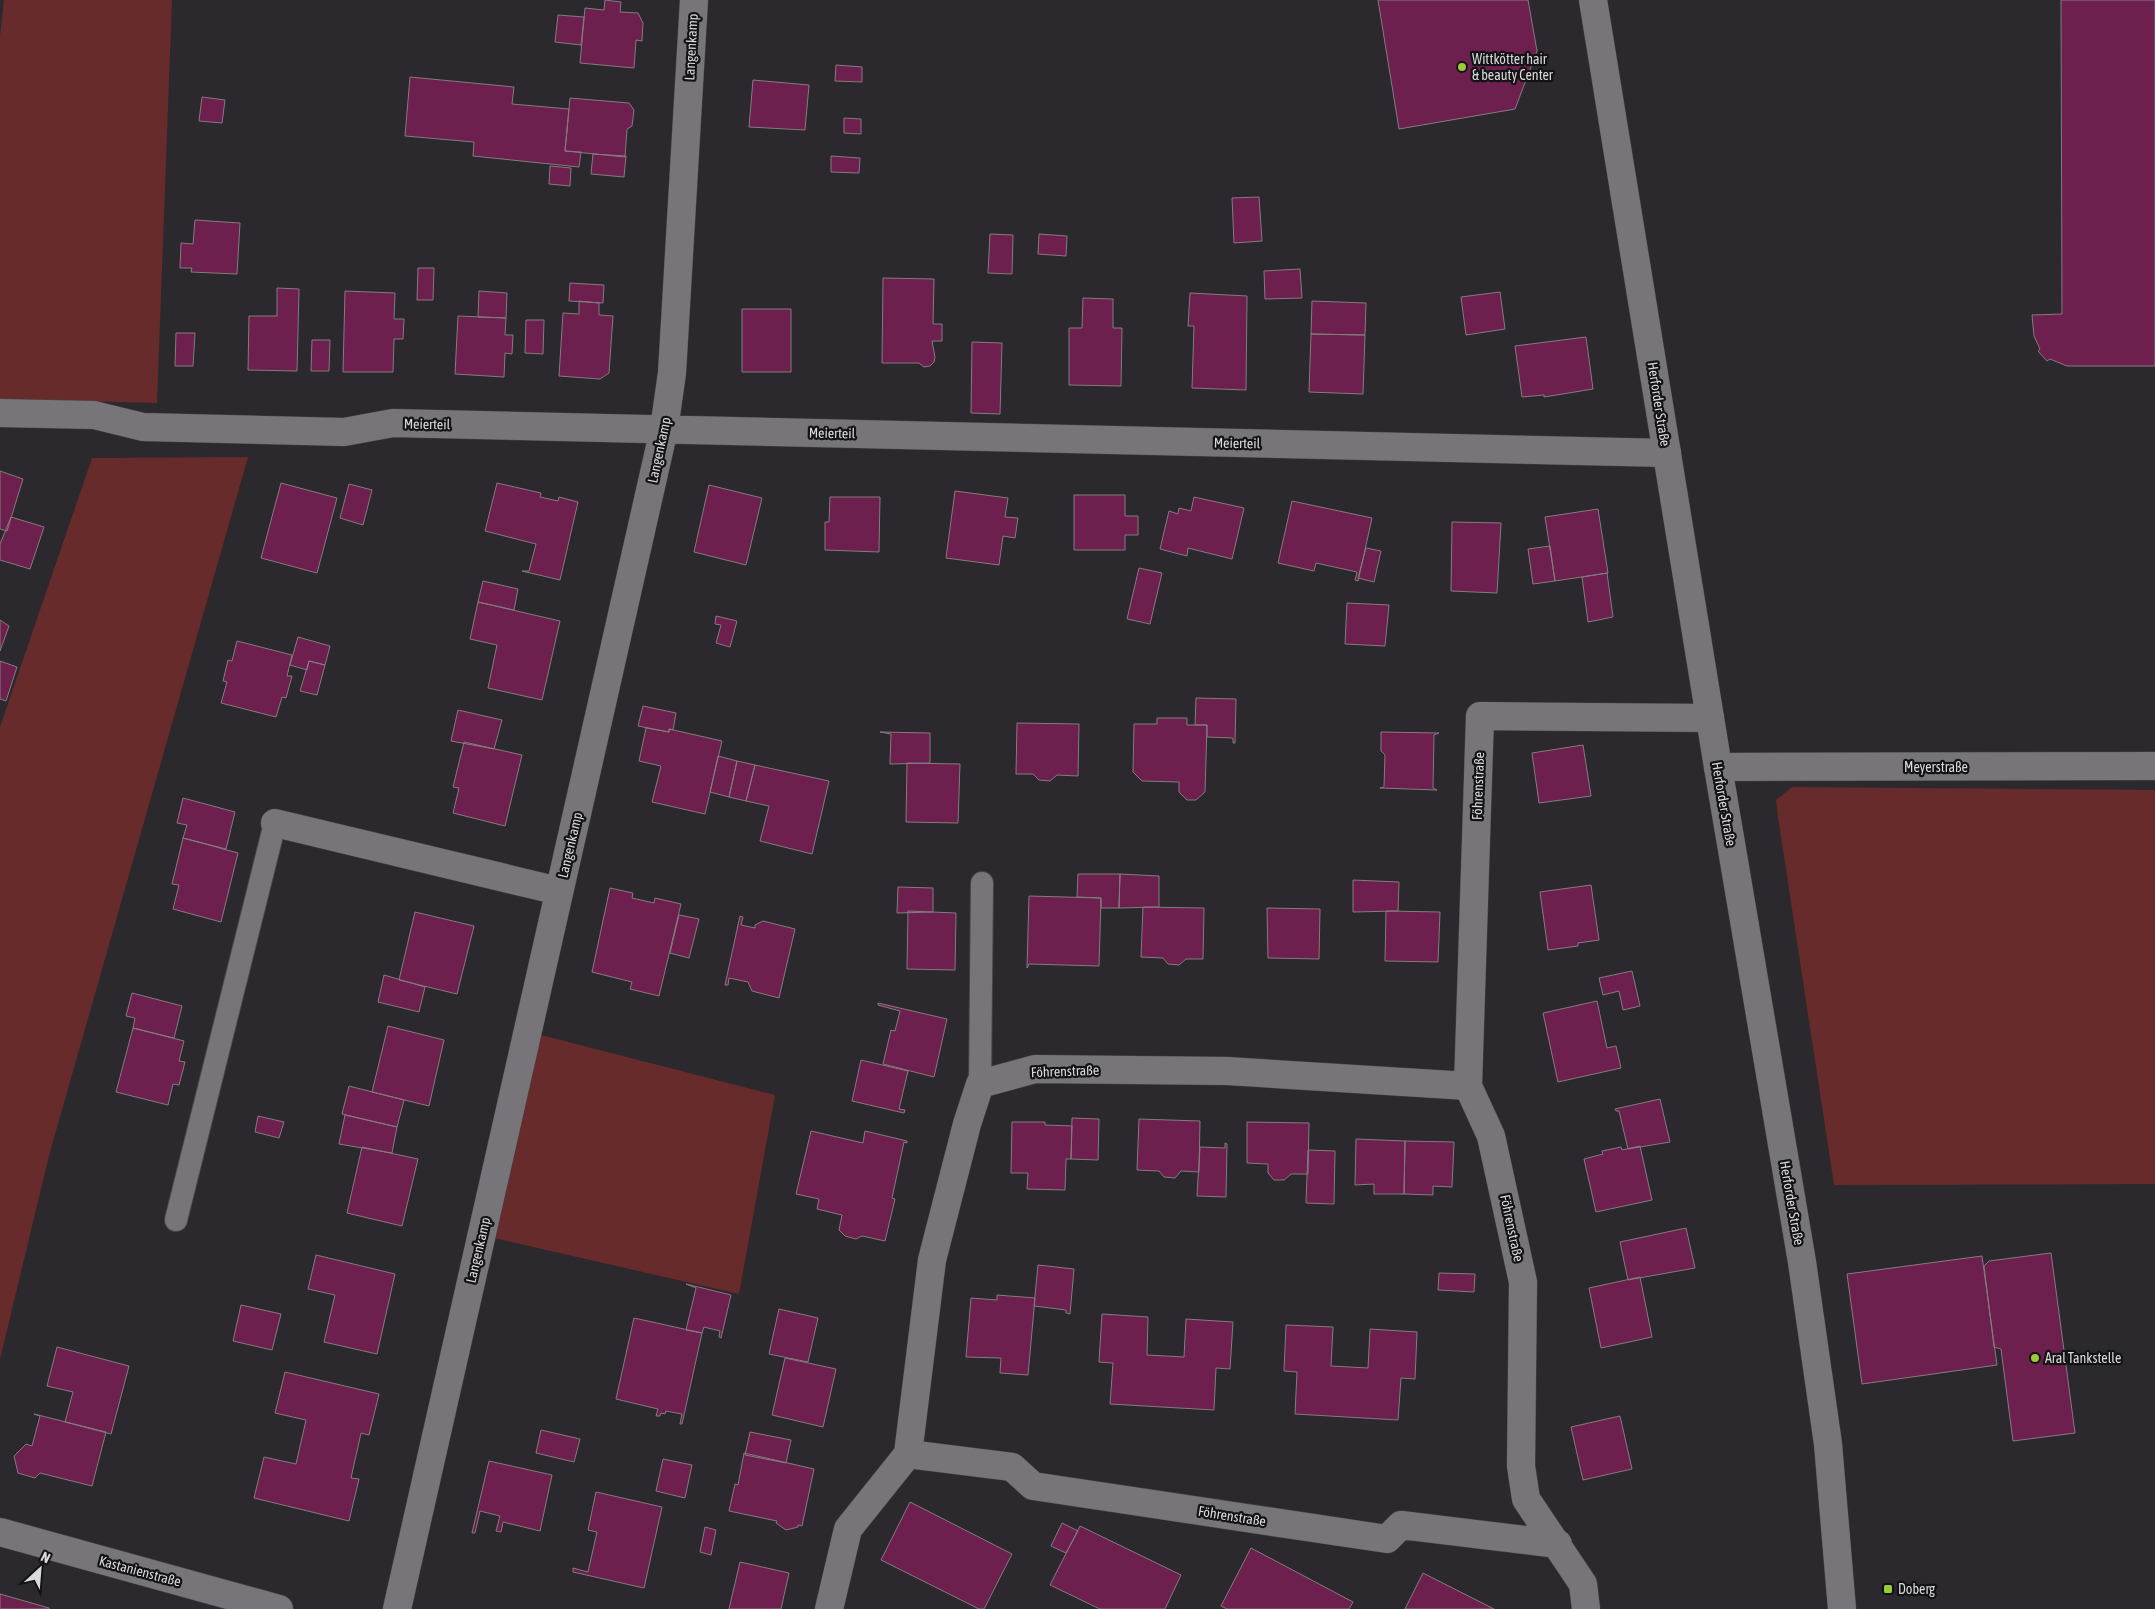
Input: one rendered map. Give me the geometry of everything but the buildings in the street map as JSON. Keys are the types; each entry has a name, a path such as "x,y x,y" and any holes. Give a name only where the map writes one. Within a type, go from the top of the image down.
{"street":[{"name":"Langenkamp","path":"397,1609 664,429 672,373 694,0"},
{"name":"Herforder Straße","path":"1593,0 1718,768 1802,1262 1828,1444 1842,1609"},
{"name":"Meierteil","path":"0,413 94,415 143,427 344,432 393,423 1667,453"},
{"name":"Föhrenstraße","path":"1586,1609 1583,1584 1558,1544 1526,1499 1521,1466 1523,1282 1491,1136 1468,1086 1480,716 1710,718"},
{"name":"Meyerstraße","path":"1718,768 2155,766"},
{"name":"Langenkamp","path":"275,823 559,891"},
{"name":"Föhrenstraße","path":"980,1084 1035,1069 1227,1071 1468,1086"},
{"path":"829,1609 848,1528 908,1454 932,1260 966,1124 980,1084"},
{"name":"Föhrenstraße","path":"908,1454 1012,1467 1033,1486 1387,1539 1401,1526 1558,1544"},
{"name":"Kastanienstraße","path":"0,1532 279,1609"}],"lane":[{"path":"176,1220 275,823"},
{"path":"980,1084 982,883"}],"shaded area":[{"path":"4,0 172,0 157,403 0,399 0,36"},
{"path":"248,457 50,1152 0,1359 0,727 92,458"},
{"path":"1792,787 2155,790 2155,1184 1834,1185 1776,800"},
{"path":"541,1035 775,1095 739,1294 494,1238"}],"place":[{"name":"Wittkötter hair & beauty Center","path":"1462,67"},
{"name":"Aral Tankstelle","path":"2035,1358"},
{"name":"Doberg","path":"1888,1589"}]}
